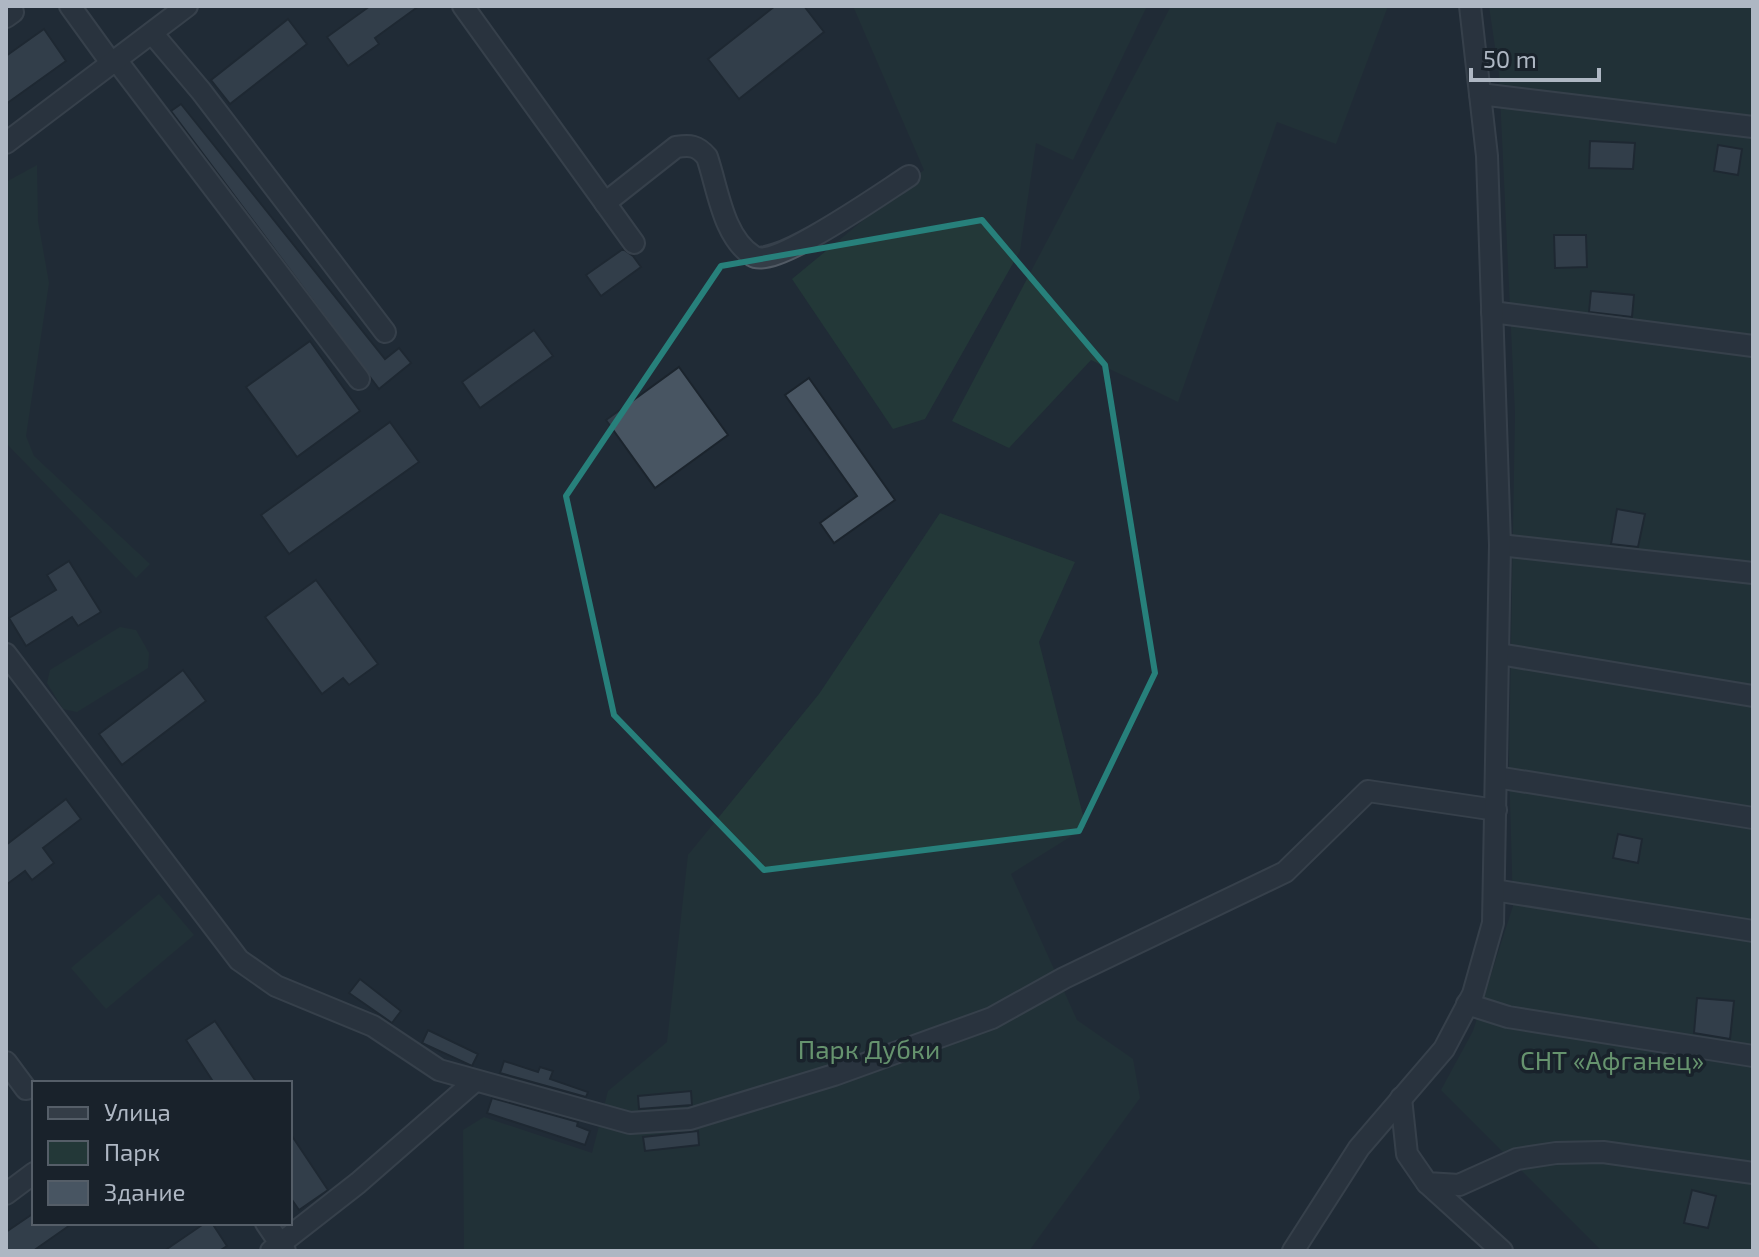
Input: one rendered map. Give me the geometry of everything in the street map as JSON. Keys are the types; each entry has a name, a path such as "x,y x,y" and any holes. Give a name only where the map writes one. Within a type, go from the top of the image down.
{"street":[{"path":"70,6 359,379"},
{"path":"6,143 187,6"},
{"path":"463,6 634,243"},
{"path":"1293,1251 1359,1148 1444,1049 1467,1004 1493,923 1500,545 1487,156 1470,6"},
{"path":"152,33 201,91 385,332"},
{"path":"1480,94 1753,127"},
{"path":"605,203 676,147 690,145 700,148 707,157 727,222 746,249 759,259 784,254 909,176"},
{"path":"1492,312 1753,346"},
{"path":"1500,545 1753,573"},
{"path":"6,654 239,960 252,972 276,986 373,1026 439,1070 630,1123 690,1119 834,1075 992,1018 1064,978 1285,872 1368,791 1496,810"},
{"path":"1499,654 1753,696"},
{"path":"1496,777 1753,818"},
{"path":"1494,890 1753,931"},
{"path":"1467,1004 1508,1017 1753,1056"},
{"path":"6,1062 26,1089"},
{"path":"267,1225 278,1249 475,1081"},
{"path":"1401,1098 1407,1154 1427,1183 1502,1251"},
{"path":"1427,1183 1459,1185 1517,1159 1556,1153 1603,1152 1753,1173"},
{"path":"6,1194 32,1174"}],"highlighted area":[{"path":"982,220 1105,365 1155,673 1079,831 764,870 614,715 566,496 721,266"}],"green space":[{"path":"853,6 1147,6 1073,160 1036,143 1020,251 925,419 893,429 792,279 924,170"},
{"path":"1171,6 1388,6 1336,144 1277,122 1178,402 1091,360 1009,448 952,421"},
{"name":"СНТ «Афганец»","path":"1489,6 1753,6 1753,1251 1602,1251 1441,1090 1473,1031 1513,906 1509,764 1515,414 1499,74"},
{"path":"37,165 38,221 49,283 26,436 34,456 150,564 136,578 6,443 6,182"},
{"name":"Парк Дубки","path":"940,513 1075,562 1039,642 1086,827 1011,874 1077,1020 1133,1059 1140,1098 1029,1251 464,1251 463,1130 484,1117 592,1153 608,1091 667,1042 688,855 819,694"},
{"path":"120,627 136,630 149,653 148,668 77,712 63,709 47,683 50,670"},
{"path":"159,894 194,935 106,1009 71,968"}],"building":[{"path":"370,6 419,6 375,38 379,44 348,66 327,37"},
{"path":"775,6 804,6 824,32 739,99 708,59"},
{"path":"288,19 307,44 230,104 211,80"},
{"path":"44,29 66,61 6,104 6,56"},
{"path":"181,104 385,359 399,348 411,363 379,389 171,111"},
{"path":"1590,141 1635,143 1633,169 1589,168"},
{"path":"1718,145 1742,149 1738,175 1714,171"},
{"path":"1554,235 1586,235 1587,267 1555,268"},
{"path":"623,249 641,267 601,296 586,275"},
{"path":"1591,291 1634,295 1632,317 1589,312"},
{"path":"534,330 553,356 480,408 462,382"},
{"path":"310,341 360,411 297,457 246,387"},
{"path":"679,367 728,435 655,488 606,420"},
{"path":"809,378 895,500 834,543 820,523 857,496 785,395"},
{"path":"390,422 419,462 289,554 261,515"},
{"path":"1617,509 1645,514 1638,547 1611,544"},
{"path":"69,561 101,612 78,626 72,617 26,646 9,618 56,590 47,575"},
{"path":"316,580 378,664 349,685 343,678 322,694 265,617"},
{"path":"183,670 206,701 122,765 99,734"},
{"path":"66,799 81,819 43,848 54,863 32,880 25,871 6,885 6,845"},
{"path":"1618,834 1642,839 1638,863 1613,858"},
{"path":"360,979 401,1011 392,1023 349,993"},
{"path":"1697,998 1734,1001 1730,1039 1694,1033"},
{"path":"215,1021 256,1081 213,1081 186,1040"},
{"path":"428,1030 478,1054 472,1066 422,1043"},
{"path":"504,1061 538,1072 540,1067 553,1071 550,1079 588,1092 586,1097 500,1073"},
{"path":"691,1091 692,1105 639,1109 638,1096"},
{"path":"492,1098 578,1122 577,1126 590,1131 585,1145 487,1113"},
{"path":"698,1131 699,1145 645,1151 643,1137"},
{"path":"292,1136 328,1190 299,1210 292,1200"},
{"path":"1692,1190 1716,1196 1708,1228 1684,1223"},
{"path":"32,1214 32,1225 70,1225 33,1251 6,1251 6,1232"},
{"path":"202,1225 213,1225 227,1246 219,1251 164,1251"}]}
